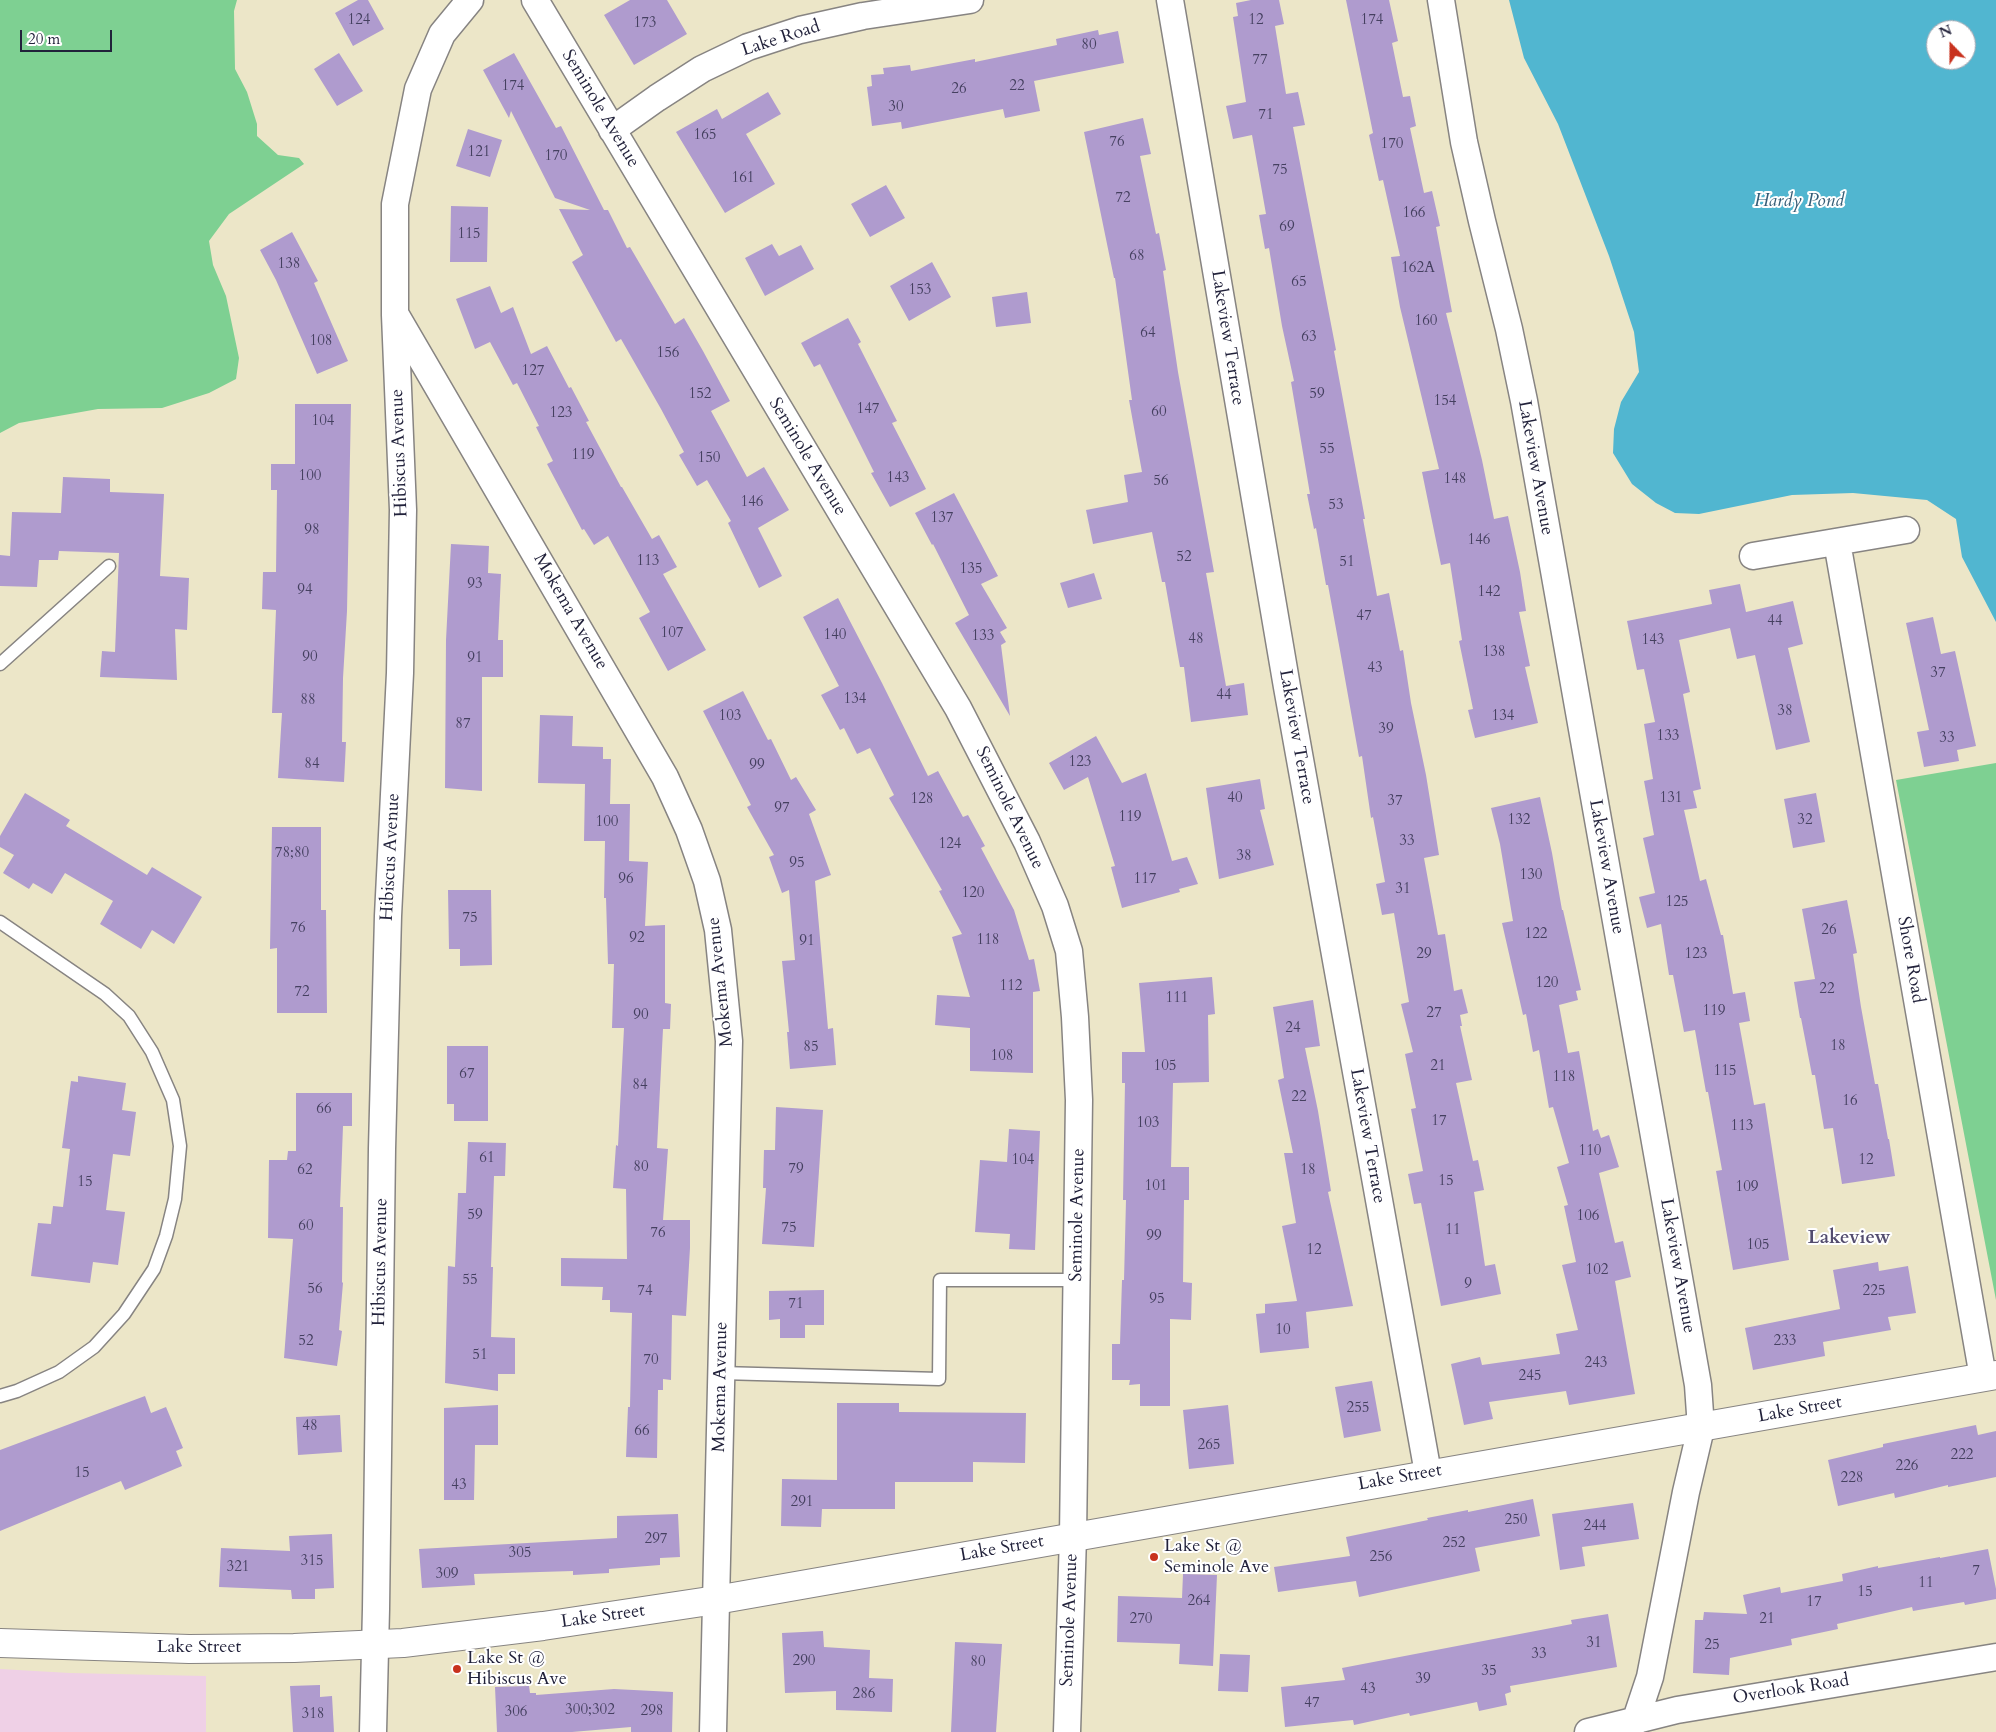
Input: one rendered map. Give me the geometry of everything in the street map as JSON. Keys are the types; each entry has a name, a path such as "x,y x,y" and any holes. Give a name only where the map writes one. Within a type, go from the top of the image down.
{"street":[{"name":"Hibiscus Avenue","path":"372,1732 376,1645 382,1149 388,916 400,673 403,510 395,314 395,204 418,89 442,34 470,0"},
{"name":"Seminole Avenue","path":"535,0 958,708 1023,833 1055,906 1069,951 1075,1017 1079,1100 1073,1536 1067,1732"},
{"name":"Lake Road","path":"612,130 702,69 748,47 800,30 863,16 970,0"},
{"name":"Lakeview Terrace","path":"1170,0 1287,687 1428,1474"},
{"name":"Lakeview Avenue","path":"1441,0 1464,142 1510,330 1524,401 1698,1385 1701,1428 1686,1492 1650,1677 1633,1726"},
{"name":"Mokema Avenue","path":"395,314 665,777 689,830 707,881 718,930 729,1041 713,1732"},
{"path":"1753,556 1906,530"},
{"name":"Shore Road","path":"1837,542 1990,1376"},
{"name":"Lake Street","path":"0,1643 189,1650 376,1645 543,1626 716,1600 1990,1376"},
{"name":"Overlook Road","path":"1588,1732 1633,1726 1724,1701 1996,1657"}],"lane":[{"path":"0,664 109,566"},
{"path":"0,922 105,994 129,1016 152,1052 173,1100 180,1146 175,1199 166,1236 154,1269 124,1314 94,1347 59,1372 17,1391 0,1396"},
{"path":"721,1374 940,1379 940,1280 1077,1280"}],"shaded area":[{"path":"0,1669 70,1673 206,1676 206,1732 0,1732"}],"green space":[{"path":"0,0 237,0 234,11 235,69 247,92 257,124 257,136 278,155 299,158 304,164 229,214 209,241 213,265 226,296 239,358 236,379 209,393 162,408 98,409 19,423 0,433"},
{"path":"1996,763 1996,1300 1896,780"}],"water":[{"name":"Hardy Pond","path":"1509,0 1996,0 1996,622 1962,557 1956,519 1927,500 1853,493 1792,495 1699,514 1675,513 1656,503 1632,484 1613,453 1614,429 1621,402 1639,372 1634,332 1609,256 1558,124 1524,58"}],"building":[{"path":"358,0 368,0 384,29 353,46 335,13"},
{"path":"630,0 667,0 687,34 634,65 604,15"},
{"path":"1251,0 1279,0 1284,24 1275,26 1286,94 1298,92 1305,125 1293,127 1336,350 1334,351 1377,596 1389,593 1400,651 1403,650 1411,703 1426,775 1439,855 1424,858 1438,935 1445,934 1454,991 1462,989 1468,1013 1460,1015 1462,1026 1460,1026 1472,1080 1456,1083 1473,1161 1478,1160 1484,1190 1474,1192 1485,1266 1495,1264 1501,1294 1441,1306 1421,1203 1414,1204 1408,1174 1423,1171 1411,1109 1416,1108 1405,1054 1413,1052 1401,1004 1409,1002 1394,913 1382,915 1376,884 1385,882 1373,817 1371,818 1362,756 1359,757 1328,585 1326,585 1316,528 1314,529 1307,494 1310,494 1291,382 1294,381 1282,326 1269,248 1265,249 1259,215 1266,214 1252,135 1233,139 1226,106 1246,102 1233,17 1238,16 1236,3"},
{"path":"1346,0 1389,0 1398,41 1392,43 1403,97 1410,96 1416,126 1410,128 1424,193 1432,191 1440,226 1436,227 1452,312 1446,313 1482,460 1494,519 1508,516 1520,572 1526,611 1519,612 1530,666 1525,667 1538,723 1475,738 1468,710 1473,709 1459,641 1462,640 1450,563 1441,565 1422,472 1439,469 1400,307 1391,257 1400,256 1383,180 1379,181 1369,135 1373,133"},
{"path":"1098,30 1099,35 1118,31 1124,63 1034,81 1040,111 1005,118 1003,109 902,129 901,122 872,126 867,87 872,86 871,75 884,74 883,68 910,65 911,71 975,59 975,62 1057,45 1056,39"},
{"path":"339,53 363,91 337,106 314,69"},
{"path":"514,53 556,128 561,126 604,210 608,210 627,248 630,247 675,324 684,318 703,351 730,401 711,411 747,477 764,467 789,510 758,528 782,576 759,588 728,523 731,521 707,480 697,486 679,455 684,452 661,409 621,339 616,342 572,262 583,255 559,209 590,210 555,198 511,111 509,118 483,70"},
{"path":"768,92 781,114 746,134 775,184 725,213 676,132 717,109 722,119"},
{"path":"1143,118 1151,154 1140,156 1156,234 1159,233 1166,270 1163,271 1178,372 1214,572 1206,573 1226,686 1244,683 1248,715 1191,722 1184,667 1180,667 1165,582 1162,582 1152,532 1093,544 1086,510 1128,502 1124,475 1142,472 1129,400 1132,400 1115,278 1084,132"},
{"path":"468,129 502,140 490,177 456,166"},
{"path":"886,185 905,218 870,237 851,204"},
{"path":"451,206 488,207 487,262 450,262"},
{"path":"292,232 318,281 314,283 348,361 317,374 276,280 260,250"},
{"path":"772,244 779,256 801,245 814,269 765,296 745,258"},
{"path":"932,262 951,297 909,321 890,286"},
{"path":"490,286 501,313 513,307 531,354 547,346 589,421 586,422 621,487 652,539 659,535 677,567 663,574 706,650 668,671 639,618 650,612 608,536 594,545 584,529 582,530 547,464 553,461 536,427 539,426 517,383 513,385 490,342 475,349 456,299"},
{"path":"1027,292 1031,323 996,327 992,297"},
{"path":"848,318 861,342 858,344 897,421 892,423 926,489 890,507 871,473 874,472 820,364 814,367 801,343"},
{"path":"295,404 351,404 347,611 343,678 342,742 346,742 344,782 278,778 282,713 272,713 276,610 262,609 263,572 276,572 277,490 271,490 271,464 295,464"},
{"path":"63,477 110,479 110,492 164,494 160,576 189,578 187,630 175,629 177,680 100,677 102,651 115,652 119,553 59,551 58,560 39,560 37,587 0,586 0,555 10,556 12,512 61,513"},
{"path":"954,493 998,576 981,584 1007,628 1000,632 1006,642 1001,645 1010,716 955,623 969,615 915,513"},
{"path":"451,544 489,546 488,573 501,574 498,640 503,640 503,677 482,677 482,791 445,788 446,640"},
{"path":"1094,573 1102,599 1068,608 1060,583"},
{"path":"1740,584 1746,612 1793,601 1803,644 1788,648 1810,742 1776,750 1755,655 1737,659 1730,628 1679,640 1690,692 1683,694 1701,789 1693,791 1697,808 1684,810 1700,881 1706,879 1721,935 1723,935 1733,994 1745,992 1750,1021 1739,1023 1754,1105 1765,1103 1789,1260 1733,1270 1716,1171 1722,1170 1695,1030 1684,1032 1673,975 1669,975 1661,924 1647,928 1639,897 1655,893 1643,838 1654,835 1644,781 1653,779 1644,724 1655,722 1644,669 1637,670 1627,621 1712,604 1709,590"},
{"path":"838,598 928,776 938,771 963,817 968,815 985,846 981,848 1014,910 1029,960 1034,959 1040,991 1033,992 1033,1073 970,1071 970,1028 935,1025 937,995 970,997 952,937 962,934 939,891 942,890 889,798 894,795 870,748 857,754 844,728 840,730 821,695 839,686 803,617"},
{"path":"1933,617 1941,654 1955,651 1976,746 1957,750 1959,761 1924,767 1917,732 1929,730 1906,623"},
{"path":"743,691 768,740 771,739 791,780 796,777 816,810 809,814 831,875 815,881 828,1029 833,1028 836,1065 790,1069 787,1032 789,1032 782,961 795,960 789,890 782,893 769,857 774,855 747,807 751,805 703,711"},
{"path":"540,715 573,716 572,746 603,747 603,759 611,759 610,804 630,804 629,861 648,862 645,926 665,925 665,1003 671,1004 670,1029 663,1029 657,1148 668,1149 663,1220 690,1220 690,1248 686,1316 672,1315 671,1380 663,1379 663,1390 658,1390 657,1458 626,1457 628,1407 630,1407 632,1313 610,1312 610,1300 602,1300 603,1287 561,1286 561,1258 627,1259 626,1189 613,1188 616,1145 618,1146 624,1028 612,1028 614,964 608,964 606,898 604,898 605,841 584,841 585,784 538,783"},
{"path":"1096,736 1122,783 1146,773 1172,861 1187,857 1198,884 1179,889 1180,892 1122,908 1111,867 1115,866 1088,777 1064,790 1049,763"},
{"path":"1260,779 1265,809 1260,810 1274,865 1219,879 1206,788"},
{"path":"25,793 70,820 66,826 147,875 152,867 202,897 174,944 152,930 141,949 100,924 113,901 65,873 52,894 33,883 29,889 3,873 14,855 0,847 0,836"},
{"path":"1816,793 1825,842 1793,848 1784,799"},
{"path":"1540,797 1562,910 1581,990 1576,991 1578,1000 1559,1005 1568,1053 1579,1051 1593,1131 1598,1129 1601,1138 1609,1135 1619,1167 1599,1173 1615,1243 1623,1241 1631,1277 1615,1281 1635,1394 1569,1405 1566,1391 1489,1402 1493,1419 1464,1425 1451,1364 1480,1357 1482,1365 1560,1354 1556,1334 1578,1330 1562,1265 1576,1262 1564,1206 1568,1205 1557,1167 1569,1163 1553,1107 1549,1108 1539,1050 1533,1052 1526,1014 1523,1015 1502,923 1513,921 1500,844 1491,808"},
{"path":"272,827 321,827 321,910 326,910 327,1013 277,1013 277,948 270,949"},
{"path":"448,890 491,890 492,965 460,966 460,949 449,949"},
{"path":"1847,900 1857,953 1853,954 1861,1007 1895,1176 1842,1184 1833,1128 1824,1129 1815,1075 1812,1075 1794,982 1815,979 1802,909"},
{"path":"1212,977 1215,1014 1208,1015 1209,1082 1173,1083 1171,1167 1189,1167 1189,1200 1184,1200 1183,1282 1192,1283 1191,1320 1170,1319 1170,1406 1140,1406 1140,1384 1129,1385 1130,1380 1112,1380 1112,1344 1120,1344 1122,1280 1124,1280 1126,1200 1123,1200 1125,1083 1122,1083 1122,1052 1145,1052 1139,983"},
{"path":"1313,1000 1320,1046 1305,1048 1318,1111 1331,1191 1328,1192 1353,1306 1306,1312 1309,1348 1260,1353 1256,1314 1265,1313 1265,1304 1297,1301 1282,1226 1296,1223 1284,1153 1293,1153 1278,1080 1284,1078 1273,1007"},
{"path":"447,1046 488,1046 488,1121 454,1121 454,1104 447,1104"},
{"path":"78,1076 126,1083 122,1110 136,1112 130,1156 113,1154 106,1210 125,1212 118,1265 93,1262 90,1283 31,1276 38,1223 51,1224 53,1206 63,1207 70,1149 62,1148 71,1081 78,1082"},
{"path":"296,1093 352,1093 352,1126 343,1126 340,1207 343,1207 343,1283 339,1330 342,1331 337,1366 284,1358 293,1239 268,1238 269,1160 287,1160 288,1151 296,1151"},
{"path":"776,1107 823,1110 814,1247 762,1244 766,1188 763,1188 764,1150 775,1150"},
{"path":"1009,1129 1040,1131 1035,1250 1009,1249 1010,1234 975,1232 980,1160 1007,1162"},
{"path":"468,1142 506,1143 505,1176 494,1176 491,1337 515,1338 515,1374 498,1374 498,1391 445,1383 448,1266 455,1267 458,1193 466,1193"},
{"path":"1878,1262 1879,1271 1908,1266 1916,1313 1888,1317 1891,1330 1823,1342 1825,1356 1753,1370 1745,1328 1840,1309 1833,1270"},
{"path":"824,1290 824,1325 805,1325 805,1338 780,1338 780,1319 769,1320 769,1291"},
{"path":"1372,1381 1381,1431 1344,1438 1335,1387"},
{"path":"145,1396 151,1413 166,1407 183,1448 176,1451 182,1466 125,1490 121,1481 0,1531 0,1450"},
{"path":"837,1403 899,1403 899,1412 1026,1413 1025,1463 973,1462 973,1482 895,1482 895,1509 822,1509 821,1527 781,1526 782,1479 837,1480"},
{"path":"498,1405 498,1445 475,1445 474,1500 444,1500 444,1408"},
{"path":"1228,1405 1234,1464 1189,1469 1183,1410"},
{"path":"340,1415 342,1452 298,1455 296,1417"},
{"path":"1976,1425 1978,1435 1996,1431 1996,1477 1948,1487 1948,1485 1895,1498 1894,1493 1838,1506 1828,1460 1883,1447 1883,1444"},
{"path":"1533,1499 1540,1536 1475,1548 1480,1571 1359,1597 1356,1581 1278,1592 1274,1567 1350,1556 1346,1537 1428,1520 1427,1518"},
{"path":"1633,1503 1639,1539 1582,1547 1585,1566 1560,1570 1552,1514"},
{"path":"678,1514 680,1557 660,1558 660,1565 609,1569 609,1573 573,1575 573,1571 474,1574 475,1585 422,1588 419,1549 617,1538 617,1516"},
{"path":"332,1534 334,1588 315,1589 315,1599 292,1599 291,1590 219,1587 221,1548 290,1551 289,1536"},
{"path":"1988,1549 1996,1589 1996,1599 1965,1605 1964,1602 1913,1611 1912,1607 1837,1624 1838,1629 1791,1639 1792,1645 1730,1658 1729,1675 1693,1673 1695,1620 1703,1620 1704,1612 1747,1614 1743,1595 1780,1587 1781,1593 1843,1581 1842,1574 1878,1566 1878,1568"},
{"path":"1183,1574 1217,1575 1213,1666 1179,1664 1180,1644 1117,1642 1118,1596 1182,1598"},
{"path":"1608,1614 1617,1667 1510,1686 1511,1692 1505,1694 1507,1705 1479,1711 1477,1702 1410,1716 1409,1713 1354,1725 1353,1720 1285,1727 1281,1687 1345,1680 1342,1668 1572,1624 1571,1620"},
{"path":"823,1631 824,1647 870,1650 869,1678 893,1679 892,1712 836,1710 836,1691 785,1693 782,1633"},
{"path":"955,1642 1002,1644 996,1732 951,1732"},
{"path":"1220,1654 1250,1655 1248,1692 1218,1691"},
{"path":"320,1685 320,1697 332,1696 334,1732 293,1732 290,1686"},
{"path":"529,1686 530,1693 536,1693 536,1695 614,1689 673,1692 672,1732 631,1732 631,1727 572,1732 497,1732 495,1687"}],"place":[{"name":"Lake St @ Seminole Ave","path":"1154,1557"},
{"name":"Lake St @ Hibiscus Ave","path":"457,1669"}],"district":[{"name":"Lakeview","path":"1849,1239"}]}
